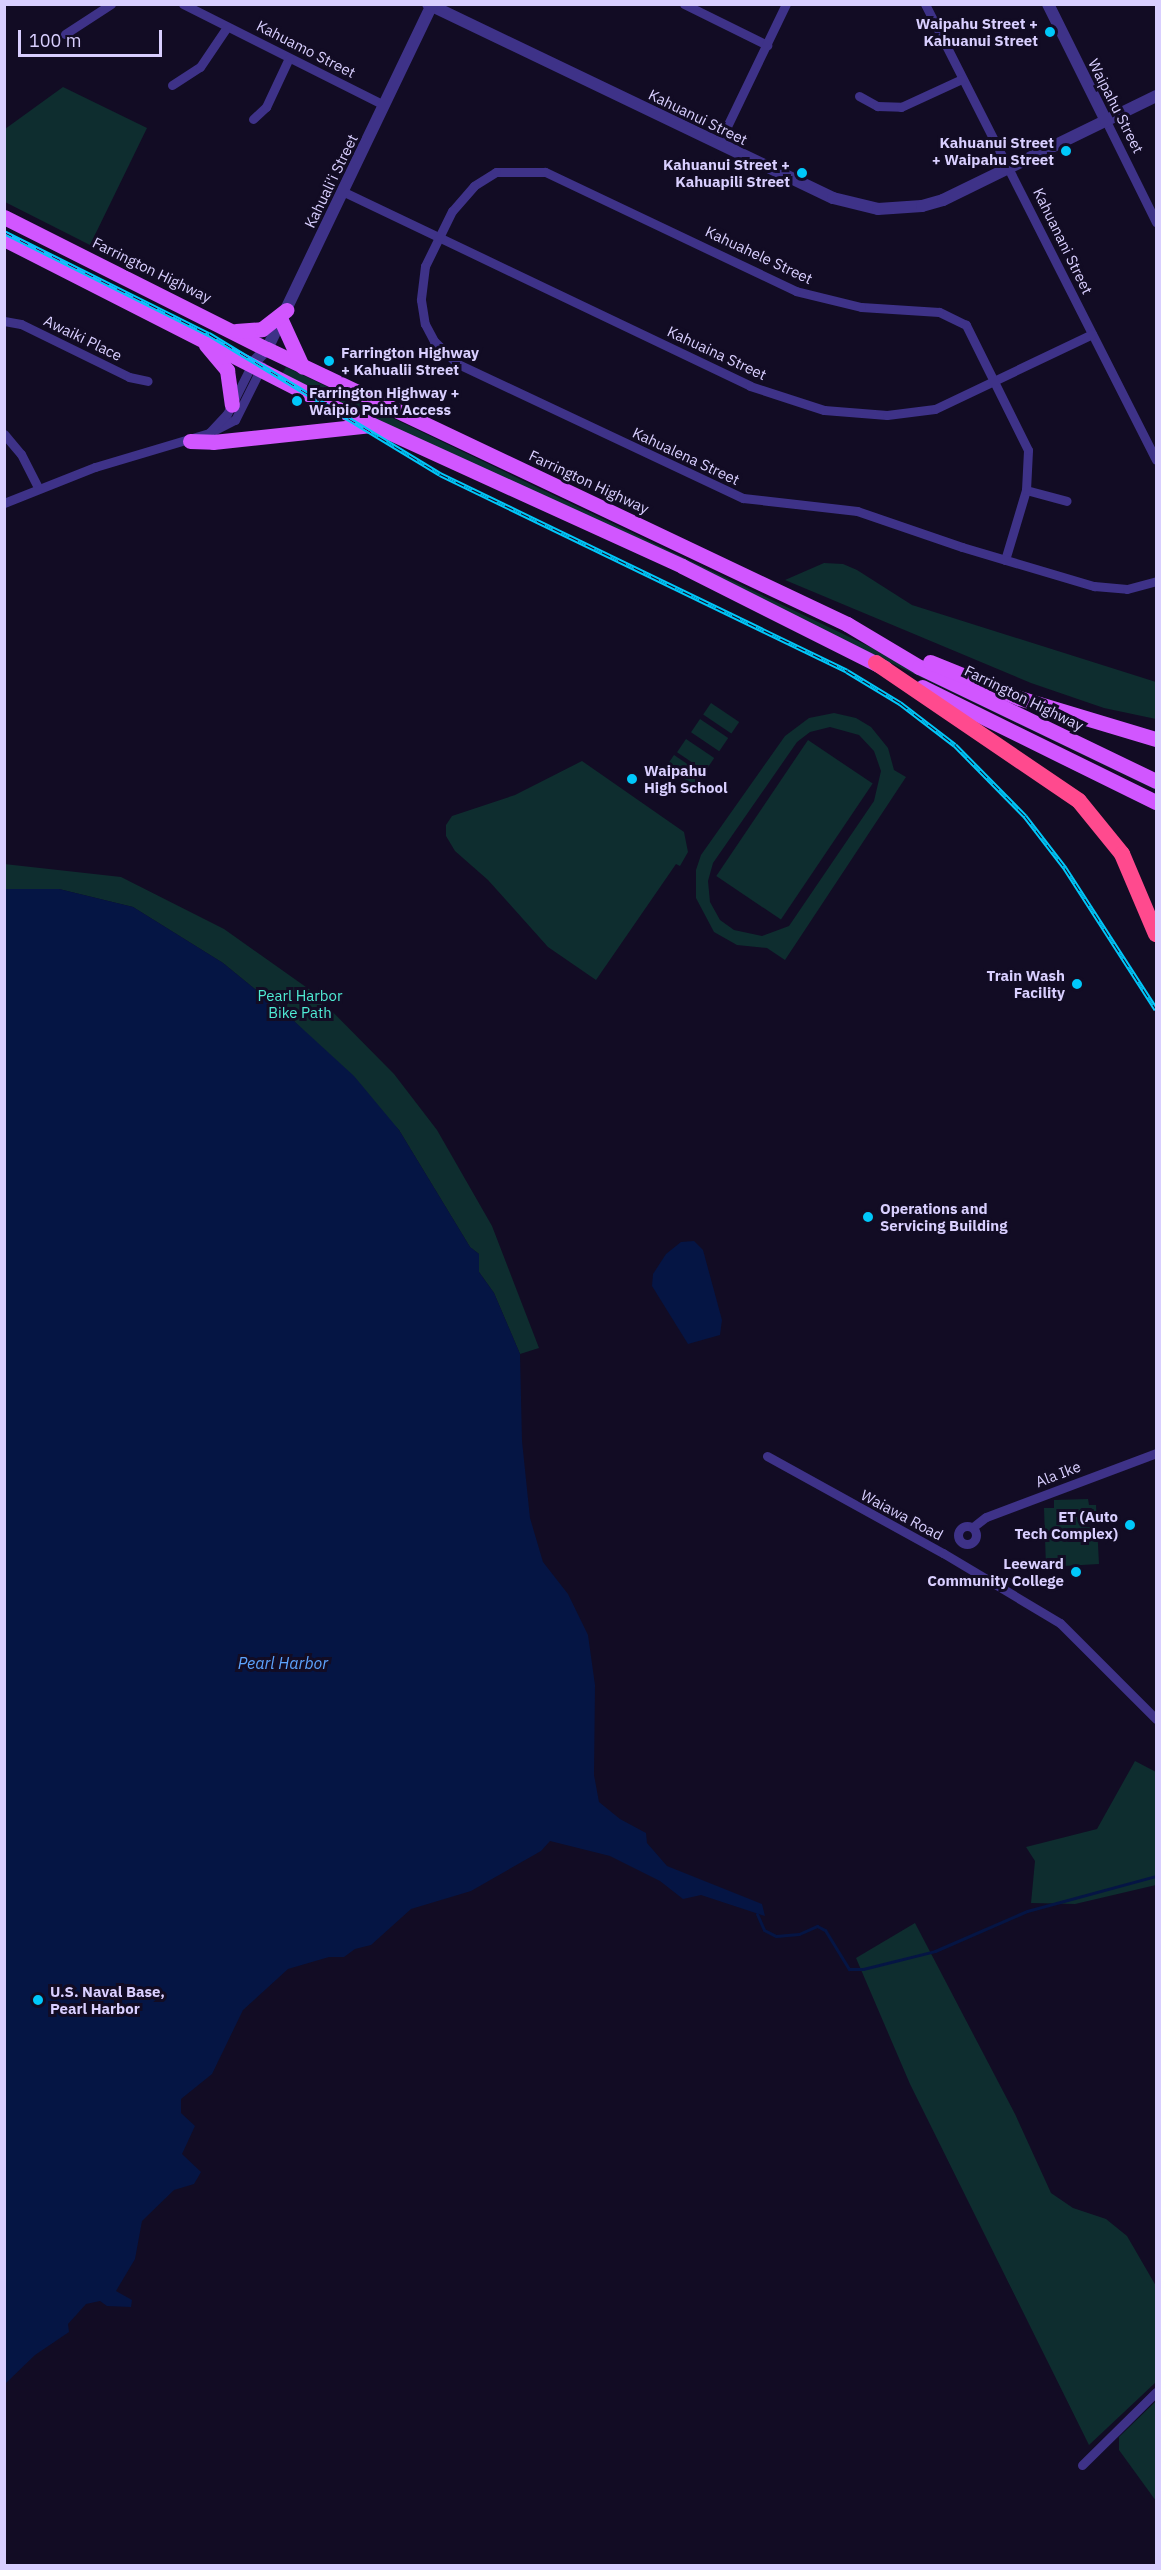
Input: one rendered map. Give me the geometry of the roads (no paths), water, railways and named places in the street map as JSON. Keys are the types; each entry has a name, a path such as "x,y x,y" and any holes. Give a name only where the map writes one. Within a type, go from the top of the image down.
{"highway":[{"path":"876,663 1078,801 1122,854 1156,934"}],"main road":[{"name":"Farrington Highway","path":"4,217 302,366 848,624 919,667 1156,781"},
{"path":"4,239 194,332 256,367 548,507 682,566 1156,802"},
{"path":"230,330 240,333 262,328 283,315 302,366"},
{"path":"194,332 225,367 232,405"},
{"path":"190,441 213,442 377,425"},
{"path":"848,624 1019,698 1156,739"}],"street":[{"path":"65,34 111,4"},
{"name":"Kahuamo Street","path":"183,4 384,105"},
{"path":"684,4 767,45"},
{"path":"719,143 786,4"},
{"name":"Kahuanani Street","path":"925,4 1156,460"},
{"name":"Waipahu Street","path":"1048,4 1156,222"},
{"name":"Kahuanui Street","path":"430,5 833,198 878,209 922,206 943,200 1156,96"},
{"name":"Kahuali'i Street","path":"256,367 267,349 430,5"},
{"path":"172,86 206,60 227,27"},
{"path":"253,119 266,107 290,58"},
{"path":"859,96 877,106 901,107 962,79"},
{"name":"Kahuahele Street","path":"439,238 460,199 484,179 508,170 545,172 796,291 861,308 917,310 952,317 974,334 1028,450 1026,490 1005,560"},
{"name":"Kahuaina Street","path":"342,192 750,386 801,404 856,414 913,414 954,403 1092,334"},
{"name":"Kahualena Street","path":"439,238 425,266 421,300 424,324 434,340 458,364 728,493 857,511 1005,560 1112,589 1156,581"},
{"name":"Awaiki Place","path":"4,321 21,324 129,377 148,381"},
{"path":"209,434 232,405 256,367"},
{"path":"4,504 95,466 190,441 235,420 256,367"},
{"path":"4,434 21,454 38,488"},
{"path":"1026,490 1067,501"},
{"name":"Ala Ike","path":"973,1527 986,1517 1156,1452"},
{"name":"Waiawa Road","path":"767,1456 943,1553 1060,1623 1156,1719"},
{"path":"1082,2465 1156,2392"}],"water":[{"name":"Pearl Harbor","path":"5,889 59,889 133,907 223,963 294,1021 354,1076 399,1130 470,1247 479,1254 479,1272 494,1293 520,1354 522,1441 530,1518 543,1562 568,1594 588,1635 595,1685 594,1775 599,1802 620,1819 646,1833 647,1843 667,1866 762,1904 765,1916 701,1895 683,1899 660,1881 610,1856 550,1841 541,1851 471,1891 411,1909 371,1945 355,1949 344,1957 329,1957 288,1969 243,2010 212,2074 181,2099 181,2113 195,2126 182,2154 201,2172 194,2184 174,2190 142,2221 135,2259 116,2291 132,2300 131,2307 107,2306 100,2301 86,2304 68,2324 69,2332 35,2355 5,2384"},
{"path":"694,1241 703,1250 722,1320 720,1335 688,1344 652,1286 653,1274 666,1254 681,1242"}],"waterway":[{"path":"757,1914 764,1930 776,1936 799,1934 817,1926 825,1930 849,1969 863,1969 935,1951 1027,1911 1156,1876"}],"railway":[{"path":"4,232 209,334 440,474 847,671 900,703 955,745 1025,816 1065,868 1156,1009"}],"place":[{"name":"Waipahu Street + Kahuanui Street","path":"1050,32"},
{"name":"Kahuanui Street + Waipahu Street","path":"1066,151"},
{"name":"Kahuanui Street + Kahuapili Street","path":"802,173"},
{"name":"Farrington Highway + Kahualii Street","path":"329,361"},
{"name":"Farrington Highway + Waipio Point Access","path":"297,401"},
{"name":"Waipahu High School","path":"632,779"},
{"name":"Train Wash Facility","path":"1077,984"},
{"name":"Operations and Servicing Building","path":"868,1217"},
{"name":"ET (Auto Tech Complex)","path":"1130,1525"},
{"name":"Leeward Community College","path":"1076,1572"},
{"name":"U.S. Naval Base, Pearl Harbor","path":"38,2000"}],"park label":[{"name":"Pearl Harbor Bike Path","path":"300,1004"}]}
